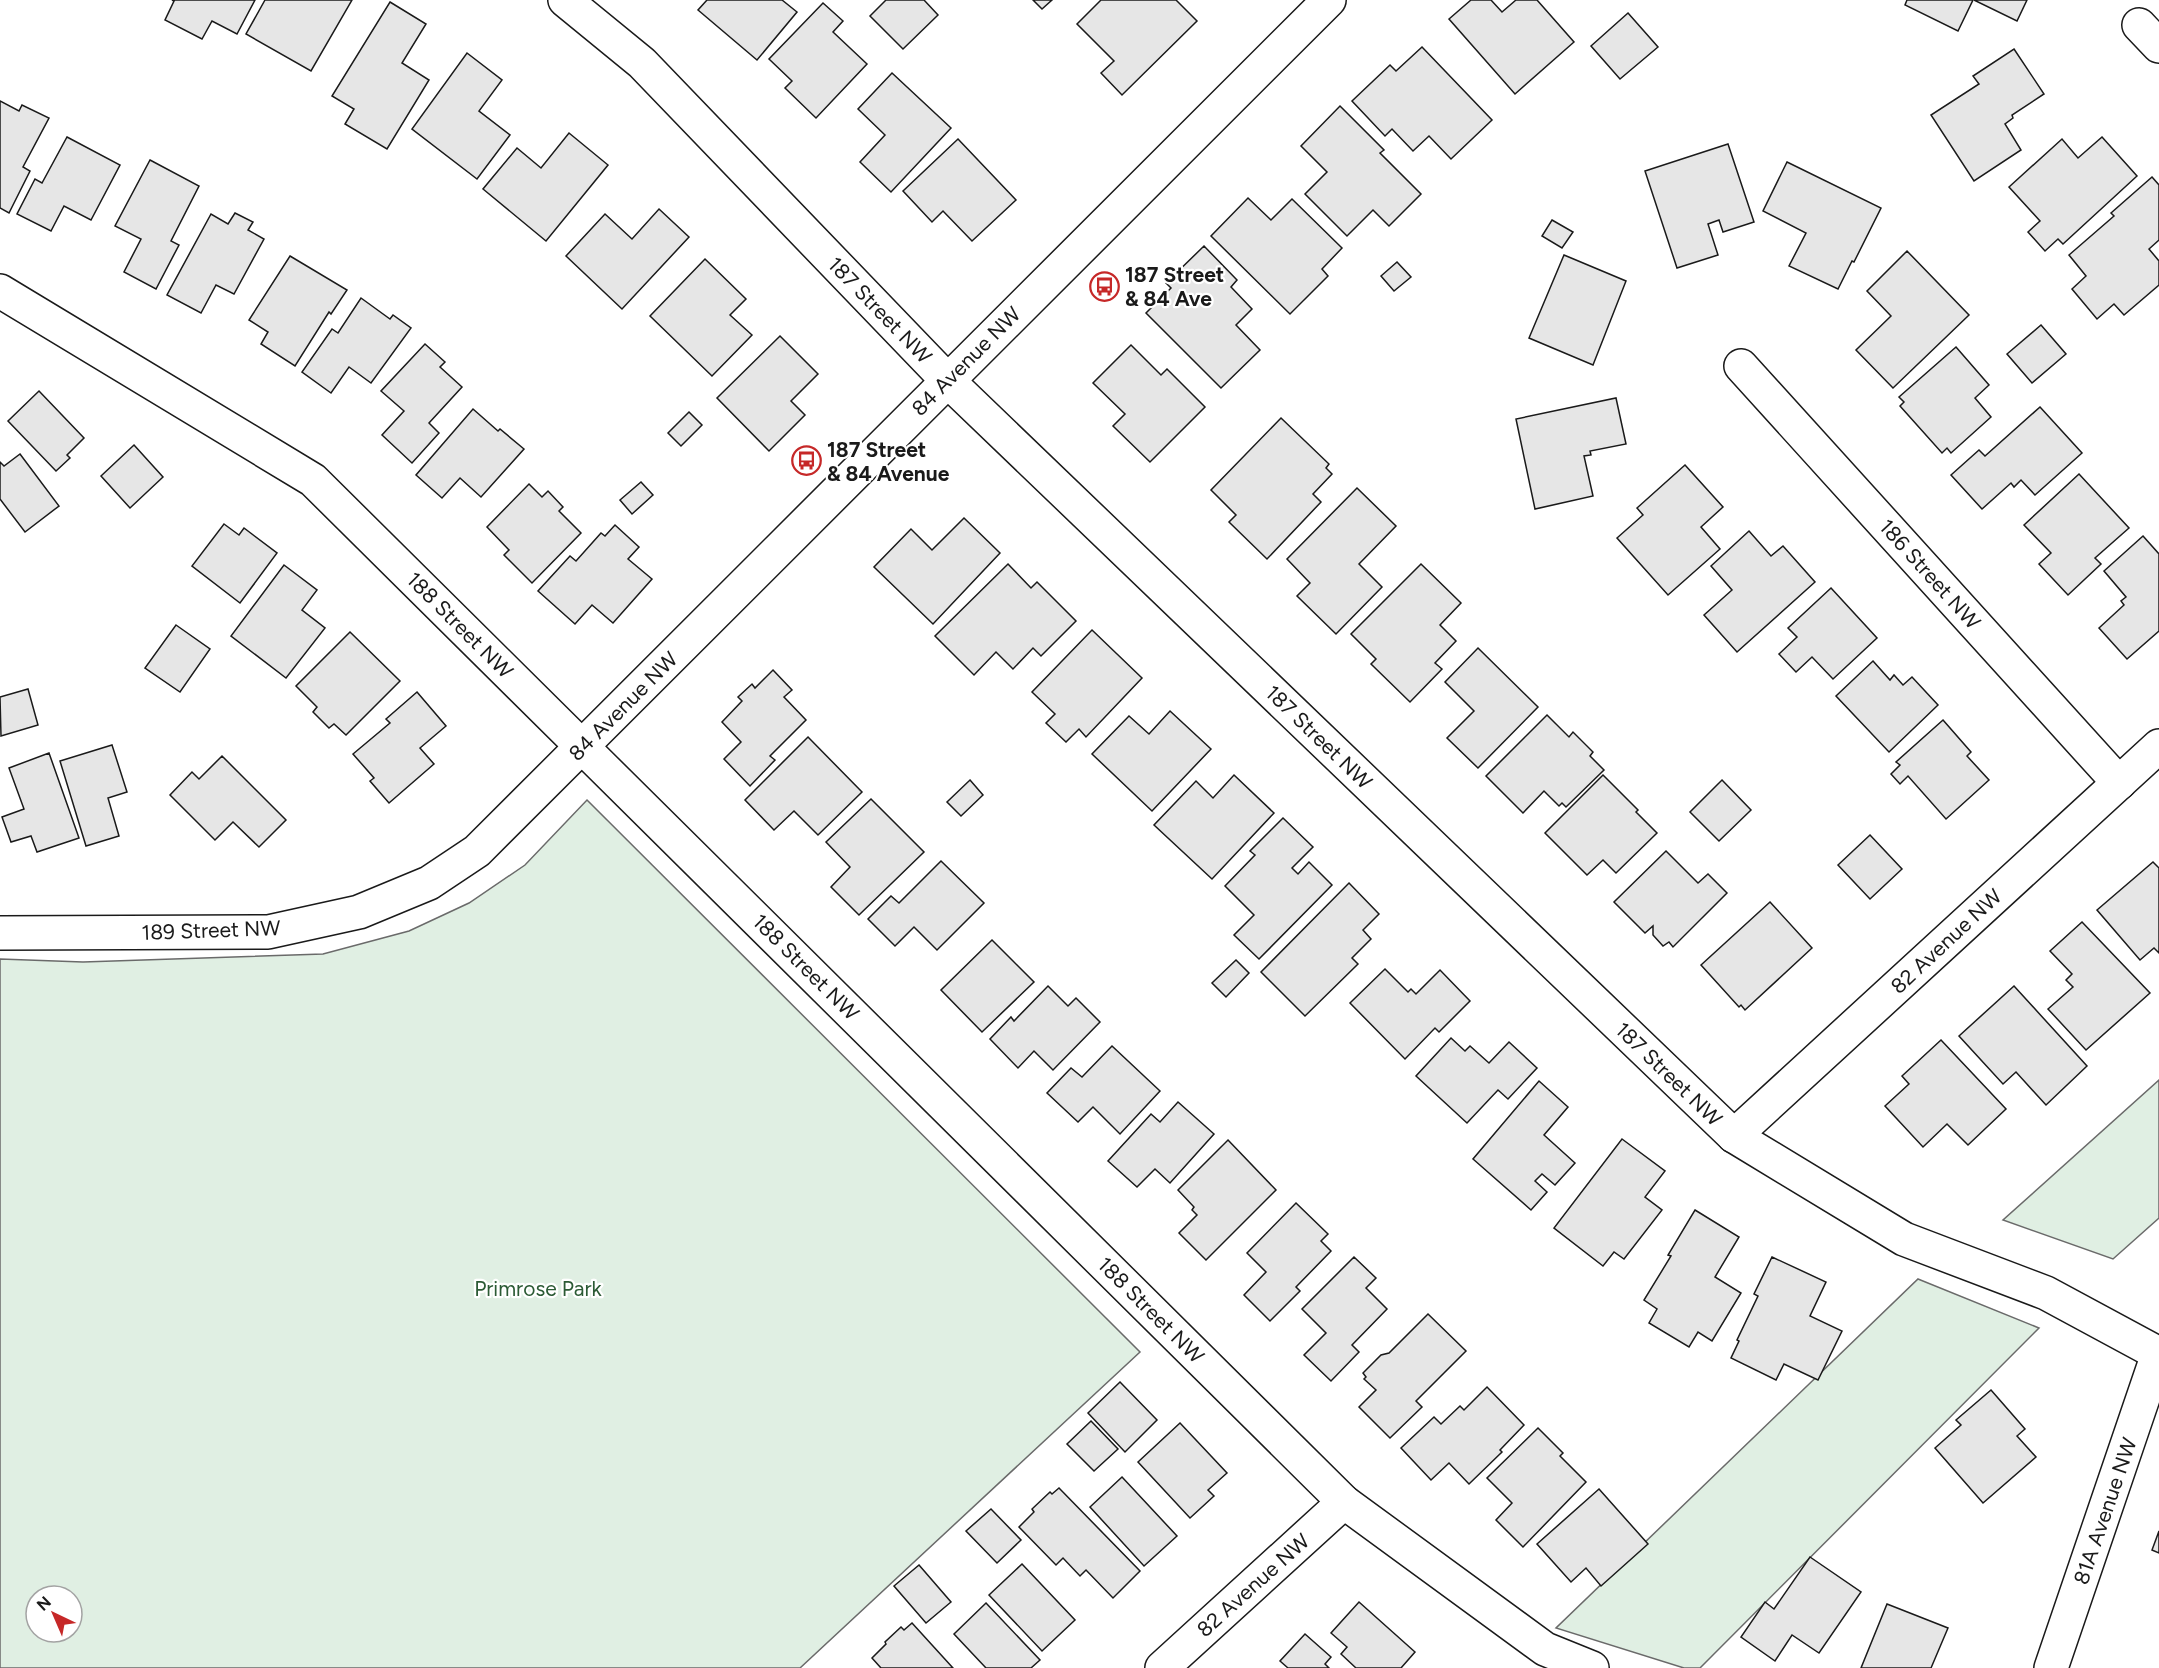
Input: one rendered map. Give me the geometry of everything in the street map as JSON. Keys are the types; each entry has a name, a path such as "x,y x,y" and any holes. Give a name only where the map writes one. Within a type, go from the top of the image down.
{"street":[{"name":"187 Street NW","path":"565,0 642,63 947,380 1734,1136 1904,1239 2046,1293 2158,1354"},
{"name":"84 Avenue NW","path":"477,851 947,380 1318,3"},
{"name":"188 Street NW","path":"0,291 313,480 1344,1502 1545,1649 1592,1668"},
{"name":"186 Street NW","path":"1741,366 2119,783"},
{"name":"82 Avenue NW","path":"1734,1136 2159,747"},
{"name":"189 Street NW","path":"0,933 268,932 359,912 429,883 477,851"},
{"name":"81A Avenue NW","path":"2051,1668 2158,1354"},
{"name":"82 Avenue NW","path":"1162,1668 1344,1502"}],"green space":[{"name":"Primrose Park","path":"587,800 1140,1352 800,1668 0,1668 0,959 83,962 323,954 409,931 469,903 525,865"},
{"path":"2159,1080 2159,1218 2113,1259 2003,1220"},
{"path":"1918,1279 2039,1328 1700,1668 1684,1668 1556,1628"}],"building":[{"path":"172,0 255,0 237,34 212,21 202,39 165,20 174,1"},
{"path":"265,0 352,0 311,71 246,34"},
{"path":"707,0 782,0 797,12 757,60 698,10"},
{"path":"886,0 924,0 938,15 903,49 870,16"},
{"path":"1033,0 1052,0 1042,9"},
{"path":"1101,0 1176,0 1197,21 1122,95 1101,73 1114,61 1077,24"},
{"path":"1471,0 1491,0 1502,12 1516,0 1537,0 1574,42 1515,94 1449,19"},
{"path":"1907,0 1973,0 1958,31 1905,5"},
{"path":"1974,0 2027,0 2017,21"},
{"path":"390,2 426,24 402,63 429,80 387,149 345,124 354,109 332,96"},
{"path":"823,3 843,21 833,32 867,64 816,118 785,88 792,81 769,59"},
{"path":"1628,13 1658,47 1620,79 1591,46"},
{"path":"1422,47 1492,120 1451,159 1429,136 1413,151 1392,129 1385,136 1352,101 1390,65 1396,71"},
{"path":"2014,49 2044,94 2012,115 2013,118 2005,124 2021,150 1974,181 1931,115 1979,84 1973,76"},
{"path":"467,53 502,80 479,111 510,135 477,179 412,129"},
{"path":"892,73 951,128 891,192 860,162 885,135 858,109"},
{"path":"0,101 19,111 22,105 49,118 23,167 30,171 9,213 0,208"},
{"path":"1340,106 1384,150 1380,153 1421,194 1389,226 1373,210 1347,236 1305,194 1327,172 1301,146"},
{"path":"569,133 608,165 546,241 483,189 517,148 541,168"},
{"path":"67,137 120,165 91,220 64,206 51,231 17,214 35,179 42,183"},
{"path":"2102,137 2137,176 2063,244 2058,239 2045,251 2028,232 2040,221 2009,187 2062,139 2078,158"},
{"path":"958,139 1016,200 972,241 943,211 932,222 903,191"},
{"path":"1728,144 1754,222 1723,232 1719,220 1708,224 1718,255 1677,268 1645,171"},
{"path":"150,160 199,186 171,241 179,245 156,289 124,272 141,239 115,226"},
{"path":"1787,162 1881,208 1838,289 1789,266 1806,233 1763,211"},
{"path":"2152,177 2159,185 2159,240 2149,249 2159,261 2159,285 2124,315 2114,304 2097,319 2072,289 2086,276 2069,255 2114,216 2111,213"},
{"path":"1248,198 1271,220 1292,199 1342,248 1322,269 1328,276 1290,314 1211,236"},
{"path":"659,209 689,237 622,309 566,256 605,214 632,239"},
{"path":"235,213 253,222 248,230 264,239 234,294 216,285 201,313 167,295 211,214 228,224"},
{"path":"1552,220 1573,232 1562,248 1542,236"},
{"path":"1204,246 1237,280 1231,287 1252,309 1236,325 1260,350 1221,388 1146,313 1171,288 1166,283"},
{"path":"1907,251 1969,315 1893,388 1856,350 1891,316 1867,291"},
{"path":"1564,255 1626,281 1593,365 1529,338"},
{"path":"290,256 347,290 331,314 329,312 295,366 261,344 268,332 249,320"},
{"path":"705,259 746,299 730,315 752,335 712,376 650,316"},
{"path":"1397,262 1411,277 1394,291 1381,276"},
{"path":"361,298 390,319 393,315 411,328 371,383 349,367 331,393 302,372 332,329 338,333"},
{"path":"2041,325 2066,354 2032,383 2007,354"},
{"path":"780,336 818,374 791,401 805,415 769,451 717,398"},
{"path":"425,344 445,362 440,367 462,387 429,423 439,433 412,463 382,435 404,411 381,391"},
{"path":"1131,345 1161,375 1167,369 1205,407 1150,462 1113,426 1125,414 1093,383"},
{"path":"1956,347 1989,385 1975,398 1991,417 1951,453 1947,448 1942,453 1900,406 1904,402 1899,397"},
{"path":"39,391 84,438 67,455 70,458 56,471 8,421"},
{"path":"1616,398 1626,444 1590,451 1591,455 1584,456 1593,496 1535,509 1516,419"},
{"path":"2040,407 2082,453 2035,495 2021,480 2014,487 2011,483 1982,509 1951,475 1979,450 1985,456"},
{"path":"473,409 498,431 500,429 524,449 481,497 460,478 442,498 416,475"},
{"path":"689,412 702,425 681,446 668,433"},
{"path":"1281,418 1329,464 1326,468 1332,474 1313,494 1321,502 1267,559 1229,522 1236,515 1211,490"},
{"path":"134,445 163,477 130,508 101,476"},
{"path":"20,454 59,506 25,532 0,499 0,462 4,466"},
{"path":"1685,465 1723,507 1701,527 1720,549 1668,595 1617,538 1643,515 1637,508"},
{"path":"2079,474 2129,528 2095,558 2101,564 2068,595 2039,564 2051,553 2024,525"},
{"path":"641,482 653,495 632,514 620,500"},
{"path":"529,484 542,497 548,491 563,507 559,511 581,533 532,583 504,555 509,550 487,527"},
{"path":"1357,488 1396,526 1359,564 1382,587 1336,634 1297,596 1310,583 1287,559"},
{"path":"964,518 1000,553 933,624 874,567 911,529 932,550"},
{"path":"224,524 239,535 244,528 277,553 240,603 192,566"},
{"path":"615,525 639,547 628,559 652,579 613,623 592,605 575,624 538,591 570,556 576,561 601,533 605,536"},
{"path":"1749,531 1771,556 1783,546 1815,582 1737,652 1704,615 1732,590 1711,566"},
{"path":"2143,536 2159,554 2159,631 2127,659 2099,628 2124,605 2121,601 2126,597 2104,571"},
{"path":"1008,564 1031,588 1037,582 1076,621 1041,656 1033,648 1013,669 996,652 974,675 935,636"},
{"path":"1421,564 1461,603 1440,625 1456,641 1435,663 1442,669 1410,702 1371,664 1376,659 1351,634"},
{"path":"284,565 317,590 302,610 325,628 286,678 231,636"},
{"path":"1831,588 1877,638 1833,679 1812,657 1796,672 1779,654 1797,637 1788,628"},
{"path":"176,625 210,649 180,692 145,668"},
{"path":"1092,630 1142,678 1086,737 1079,729 1066,742 1046,723 1055,714 1032,692"},
{"path":"350,632 400,681 346,735 334,724 329,728 313,712 317,707 296,686"},
{"path":"1478,648 1538,707 1478,768 1447,738 1474,711 1445,682"},
{"path":"1873,661 1890,680 1894,675 1903,685 1912,677 1938,705 1889,752 1836,696"},
{"path":"773,670 792,690 784,697 806,720 770,756 775,760 750,786 724,759 741,742 722,722 742,701 738,697 752,684 755,688"},
{"path":"28,689 38,725 1,736 0,697"},
{"path":"417,692 446,726 420,748 434,764 389,803 370,781 374,778 353,754 390,723 386,719"},
{"path":"1170,711 1211,749 1152,811 1092,754 1129,716 1149,734"},
{"path":"1547,715 1569,737 1573,732 1593,752 1590,756 1604,770 1566,807 1562,803 1559,806 1544,791 1523,813 1486,776"},
{"path":"1943,720 1971,752 1967,756 1989,780 1946,819 1908,776 1900,784 1891,774 1900,765 1896,762"},
{"path":"808,737 862,792 818,835 794,811 774,830 745,800"},
{"path":"112,745 127,792 108,798 119,836 86,846 60,761"},
{"path":"49,753 79,838 37,852 31,836 11,842 2,817 24,809 9,768"},
{"path":"222,756 286,820 259,847 233,822 215,840 170,795 192,772 199,779"},
{"path":"1234,775 1274,813 1212,879 1154,825 1196,781 1213,798"},
{"path":"1603,775 1657,833 1616,873 1603,860 1587,875 1545,833"},
{"path":"970,780 983,795 961,816 947,802"},
{"path":"1722,780 1751,810 1719,841 1690,812"},
{"path":"871,799 924,852 859,915 831,887 850,867 826,842"},
{"path":"1283,818 1313,847 1292,868 1298,874 1309,862 1332,885 1259,959 1234,935 1254,915 1225,886 1255,855 1250,851"},
{"path":"1870,835 1902,869 1870,899 1838,865"},
{"path":"1666,851 1698,883 1708,874 1727,893 1673,947 1669,942 1663,946 1653,935 1653,926 1645,933 1614,902"},
{"path":"941,861 984,903 937,950 914,927 895,946 868,919 891,896 899,903"},
{"path":"2153,862 2159,868 2159,953 2154,948 2140,960 2097,910"},
{"path":"1349,883 1379,914 1363,930 1371,939 1352,958 1358,964 1305,1016 1261,972"},
{"path":"1770,902 1812,948 1745,1010 1741,1005 1739,1007 1701,965"},
{"path":"2082,922 2150,993 2086,1050 2048,1009 2073,987 2066,980 2072,974 2050,951"},
{"path":"992,940 1034,982 982,1032 941,990"},
{"path":"1236,960 1249,973 1226,997 1212,983"},
{"path":"1385,969 1408,992 1411,989 1416,994 1440,970 1470,1001 1439,1032 1435,1028 1405,1059 1350,1003"},
{"path":"1048,986 1068,1006 1076,998 1100,1022 1053,1070 1034,1051 1018,1068 990,1039 1011,1017 1014,1021"},
{"path":"2014,986 2087,1066 2046,1105 2016,1072 2003,1084 1959,1036"},
{"path":"1451,1038 1465,1051 1470,1046 1489,1063 1509,1042 1537,1068 1508,1099 1498,1090 1467,1123 1416,1076"},
{"path":"1941,1040 2006,1109 1968,1145 1947,1124 1923,1147 1885,1106 1909,1084 1902,1076"},
{"path":"1112,1046 1160,1091 1120,1134 1093,1107 1078,1122 1047,1093 1071,1068 1082,1077"},
{"path":"1539,1081 1568,1107 1544,1135 1575,1163 1555,1185 1542,1174 1535,1181 1547,1192 1531,1210 1473,1159"},
{"path":"1178,1102 1214,1134 1170,1183 1155,1169 1137,1187 1108,1161 1151,1114 1160,1122"},
{"path":"1622,1139 1665,1171 1645,1197 1662,1210 1624,1259 1614,1252 1603,1266 1554,1228"},
{"path":"1228,1140 1276,1190 1206,1260 1179,1233 1197,1215 1192,1210 1194,1207 1178,1190"},
{"path":"1296,1203 1328,1234 1321,1241 1331,1251 1296,1287 1300,1291 1270,1321 1244,1295 1266,1272 1247,1253"},
{"path":"1695,1210 1739,1237 1715,1277 1741,1293 1712,1341 1698,1332 1689,1347 1649,1323 1657,1309 1644,1300"},
{"path":"1354,1257 1376,1278 1366,1288 1387,1309 1352,1345 1359,1352 1331,1381 1304,1355 1326,1333 1302,1309"},
{"path":"1772,1257 1826,1282 1810,1316 1842,1331 1818,1380 1784,1364 1776,1380 1731,1358 1758,1296 1754,1294"},
{"path":"1428,1314 1466,1351 1416,1401 1422,1407 1390,1438 1359,1407 1376,1390 1364,1379 1366,1377 1363,1373 1381,1355 1389,1353"},
{"path":"1120,1382 1157,1420 1125,1452 1088,1413"},
{"path":"1487,1387 1524,1425 1500,1450 1502,1452 1469,1484 1449,1463 1431,1480 1401,1448 1434,1417 1441,1424 1460,1406 1464,1410"},
{"path":"1991,1390 2025,1429 2017,1436 2036,1457 1983,1503 1935,1448 1961,1425 1956,1420"},
{"path":"1091,1421 1118,1449 1094,1471 1067,1444"},
{"path":"1180,1423 1227,1473 1208,1490 1214,1496 1190,1518 1138,1462"},
{"path":"1538,1428 1563,1453 1560,1456 1586,1482 1523,1547 1496,1520 1512,1503 1487,1478"},
{"path":"1122,1477 1177,1536 1144,1566 1090,1507"},
{"path":"1059,1488 1140,1571 1113,1598 1086,1570 1080,1576 1063,1558 1056,1565 1019,1527 1034,1512 1032,1509 1050,1492 1052,1494"},
{"path":"1599,1489 1648,1544 1601,1586 1586,1568 1571,1582 1537,1544"},
{"path":"991,1509 1021,1540 997,1563 966,1531"},
{"path":"2159,1531 2159,1553 2152,1550"},
{"path":"1810,1557 1861,1592 1819,1653 1792,1635 1775,1661 1741,1637 1765,1602 1774,1609"},
{"path":"1022,1564 1075,1620 1042,1651 989,1595"},
{"path":"919,1565 951,1602 926,1623 894,1586"},
{"path":"1359,1602 1415,1652 1401,1668 1356,1668 1341,1654 1347,1647 1331,1633"},
{"path":"986,1603 1040,1660 1031,1668 986,1668 954,1634"},
{"path":"1887,1604 1948,1628 1931,1668 1861,1668"},
{"path":"912,1623 953,1668 881,1668 872,1658 901,1627 904,1630"},
{"path":"1305,1634 1331,1657 1325,1664 1329,1668 1288,1668 1280,1661"}],"place":[{"name":"187 Street & 84 Ave","path":"1104,286"},
{"name":"187 Street & 84 Avenue","path":"806,461"}]}
